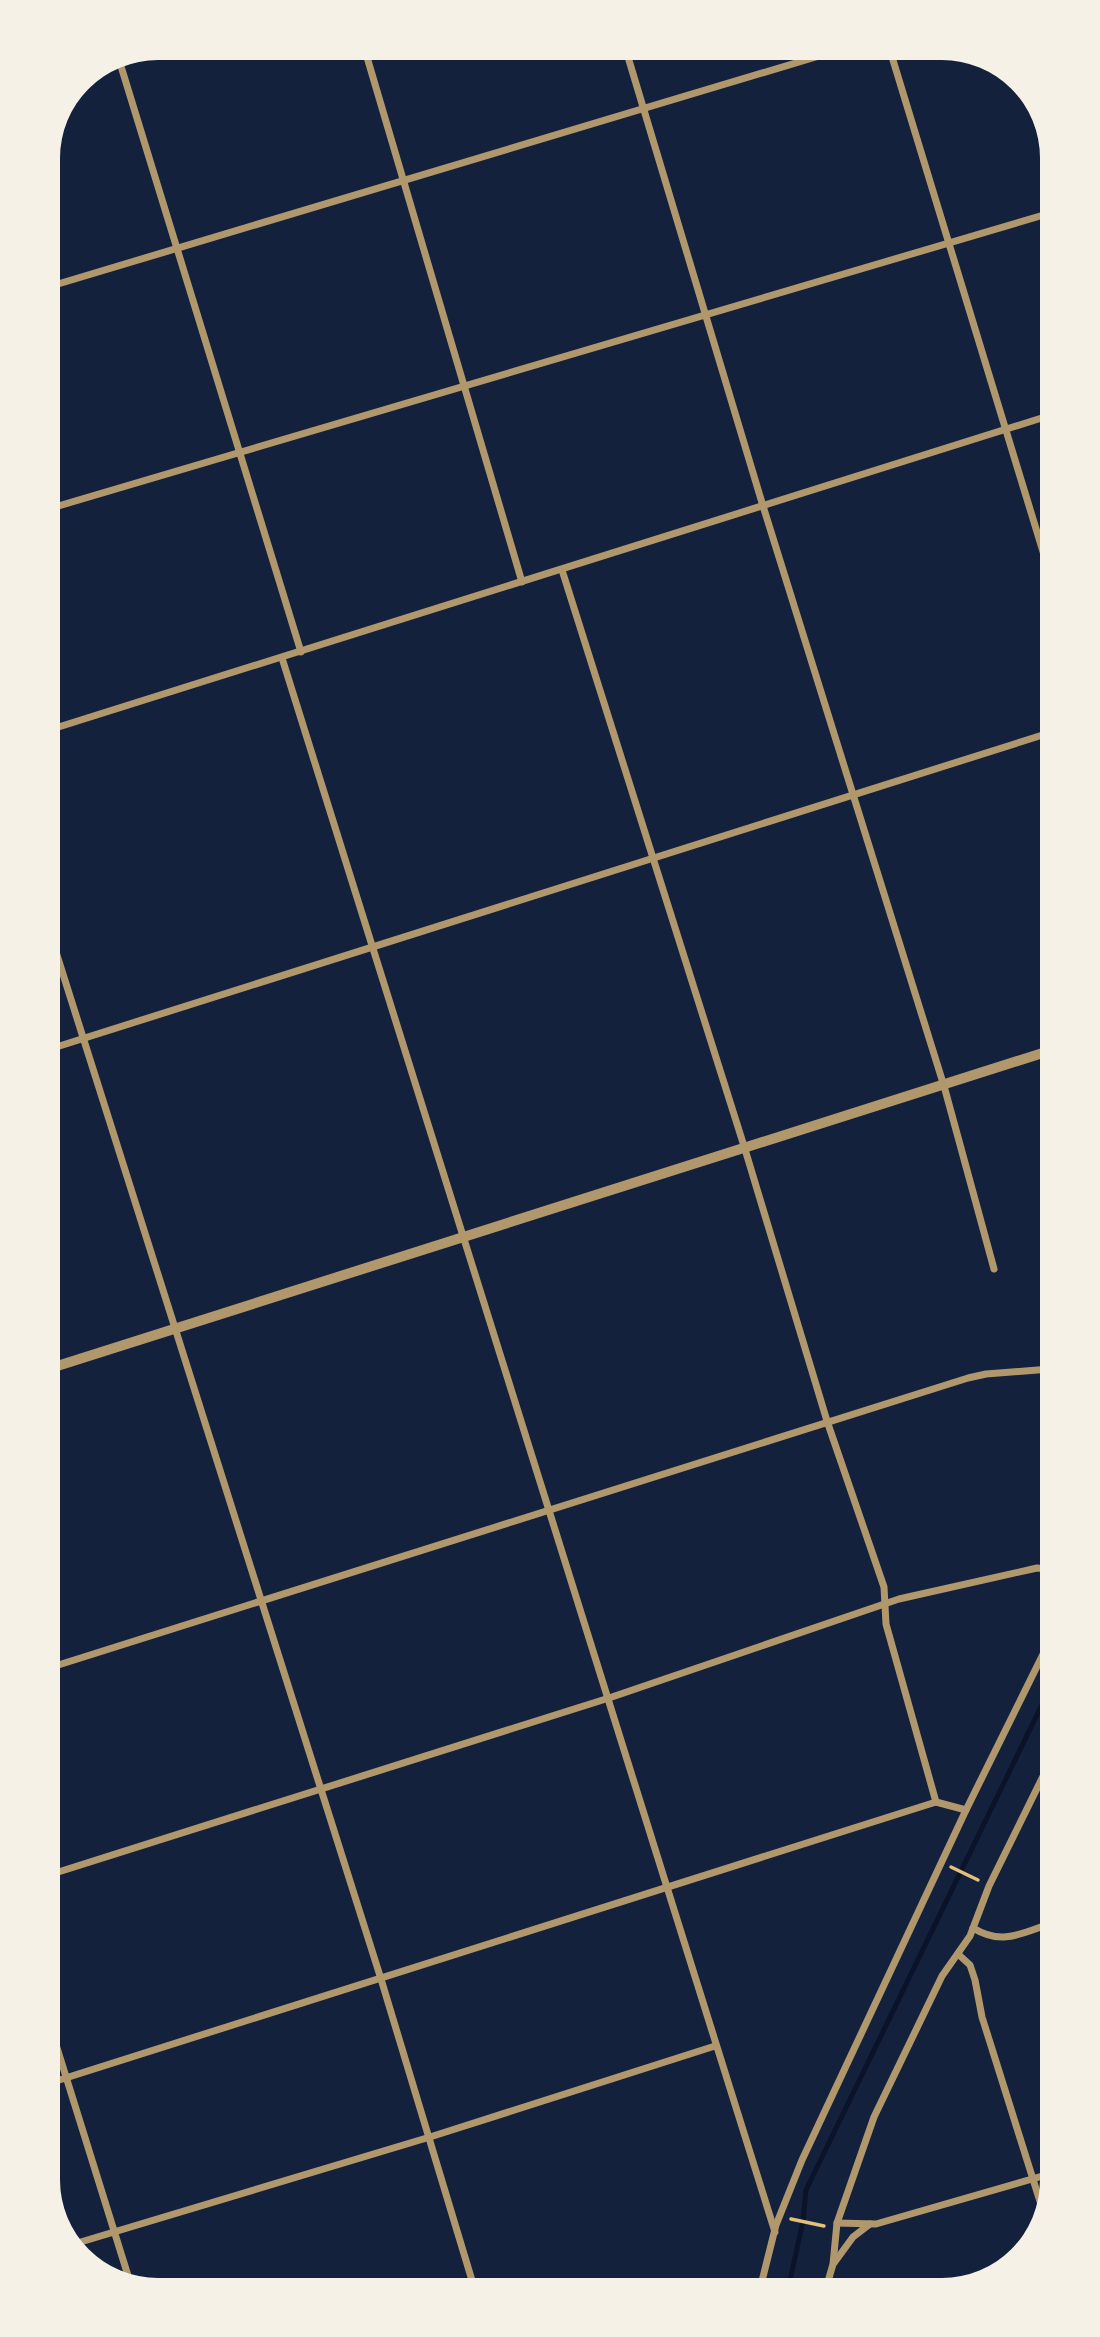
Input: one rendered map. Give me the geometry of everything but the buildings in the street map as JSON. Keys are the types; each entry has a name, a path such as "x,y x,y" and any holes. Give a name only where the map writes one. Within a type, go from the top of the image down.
{"street":[{"path":"368,59 522,582"},
{"path":"629,60 763,506 944,1086 994,1269"},
{"path":"60,283 807,60"},
{"path":"893,60 1040,543"},
{"path":"121,67 301,652"},
{"path":"60,505 1040,216"},
{"path":"60,727 1040,419"},
{"path":"562,570 744,1146 827,1421 884,1587 886,1624 936,1802"},
{"path":"282,658 775,2232"},
{"path":"60,1046 1040,736"},
{"path":"60,962 382,1979 471,2277"},
{"path":"59,1365 1040,1054"},
{"path":"59,1665 551,1511 827,1421 986,1374 1040,1370"},
{"path":"59,1872 609,1698 887,1605 1040,1568"},
{"path":"763,2278 775,2232 802,2160 966,1810 1040,1660"},
{"path":"829,2278 833,2264 836,2223 874,2117 942,1976 973,1928 989,1886 1040,1782"},
{"path":"59,2080 936,1802 966,1810"},
{"path":"973,1928 989,1938 1006,1937 1040,1927"},
{"path":"958,1954 970,1965 982,2017 1039,2197"},
{"path":"82,2242 430,2137 715,2046"},
{"path":"59,2054 127,2272"},
{"path":"836,2223 871,2224 1040,2177"},
{"path":"833,2264 853,2237 871,2224"}],"path":[{"path":"950,1867 977,1879"},
{"path":"791,2219 824,2226"}],"waterway":[{"path":"791,2278 803,2221 806,2190 1040,1709"}]}
